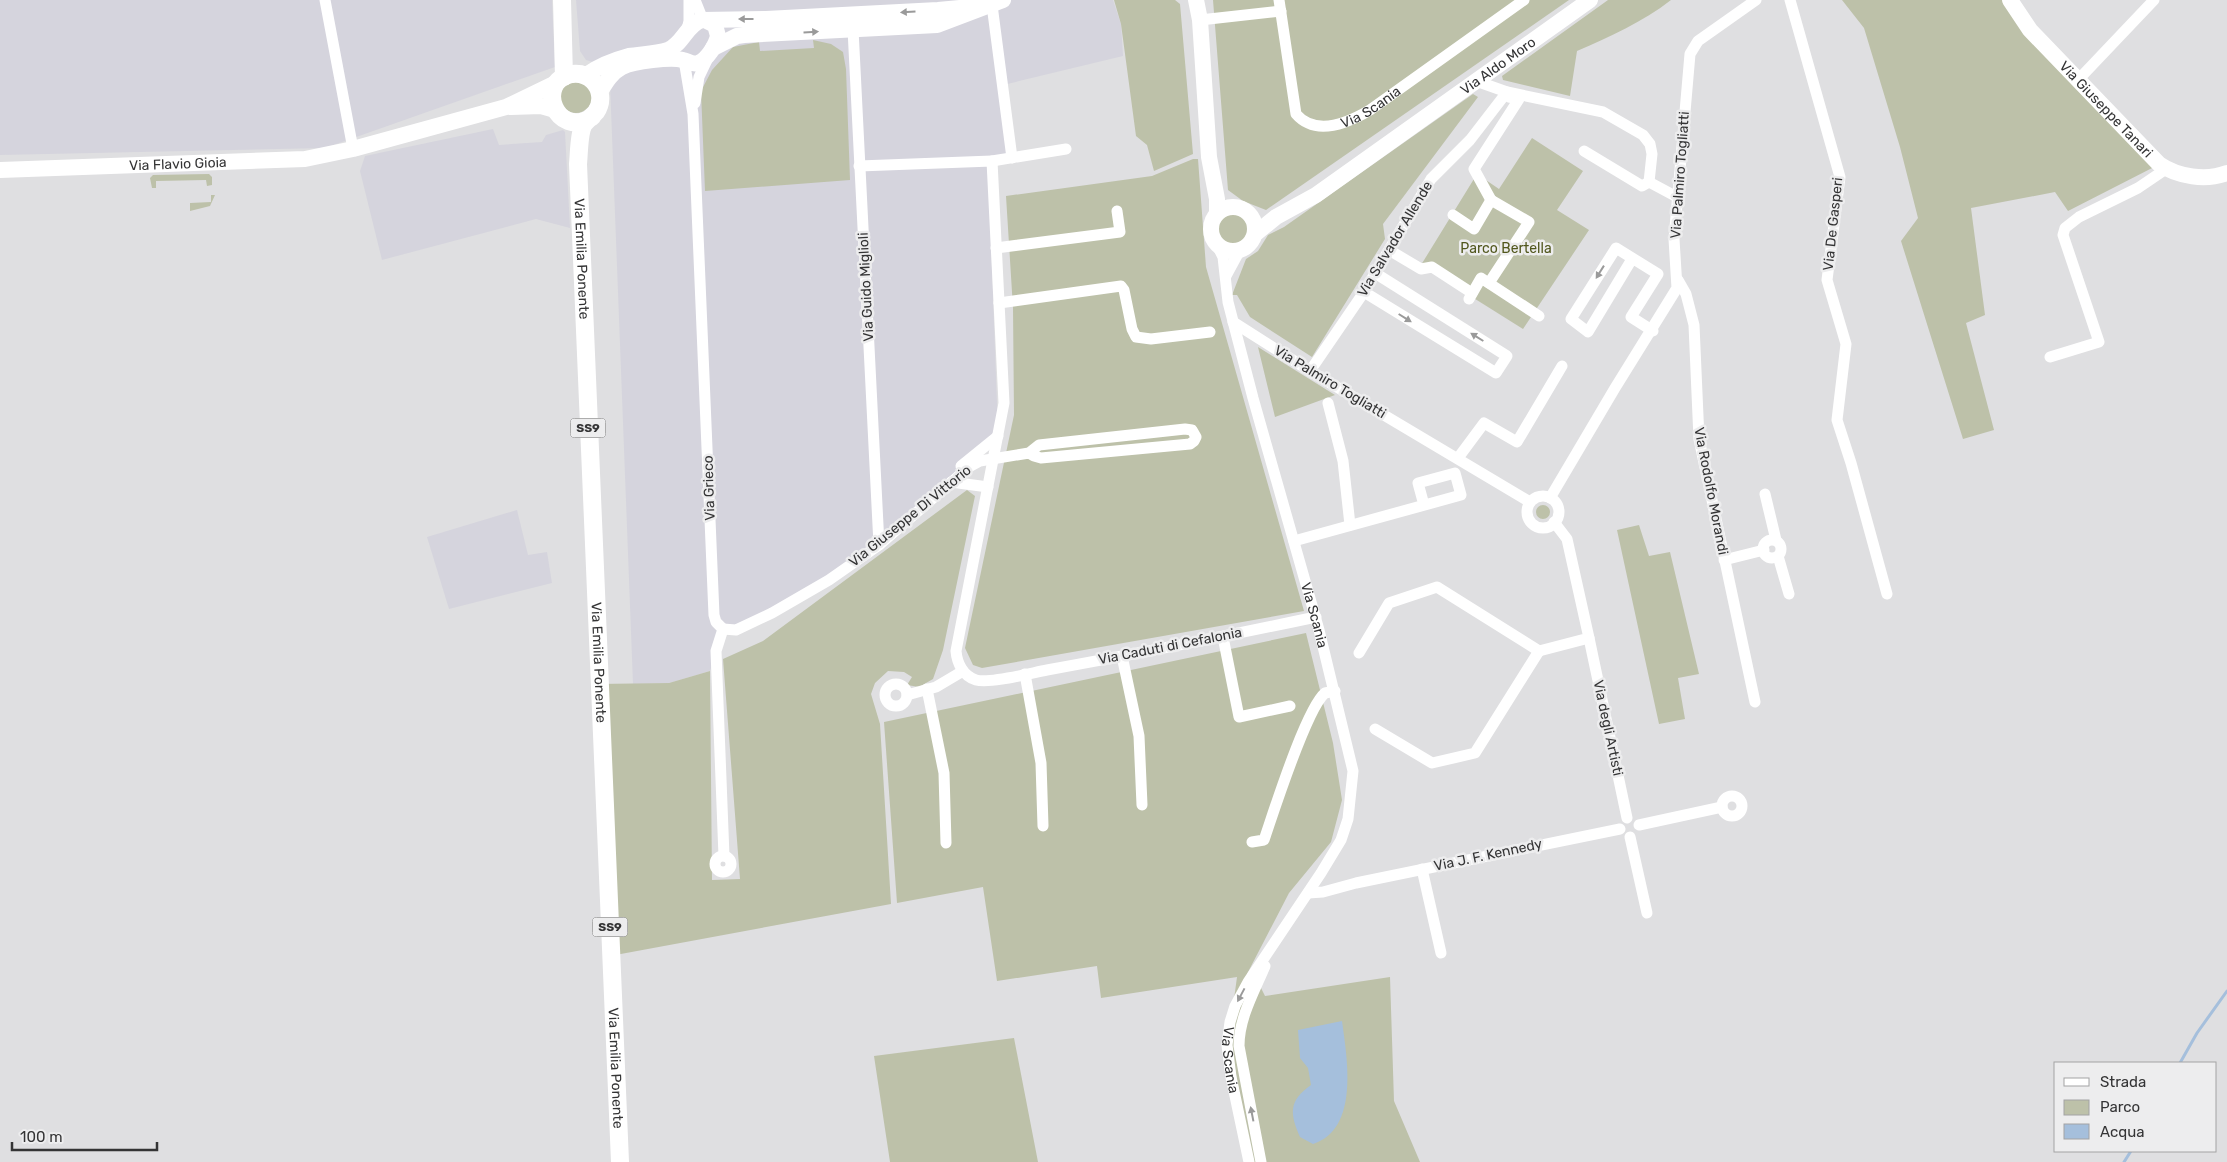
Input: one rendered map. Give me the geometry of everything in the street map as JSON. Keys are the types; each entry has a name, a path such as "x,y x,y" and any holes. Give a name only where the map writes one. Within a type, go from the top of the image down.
{"main road":[{"path":"562,0 571,74"},
{"path":"561,115 552,95 571,74 573,39 570,0"},
{"name":"Via Aldo Moro","path":"1255,234 1276,218 1300,206 1590,0"},
{"name":"Via Giuseppe Tanari","path":"2010,0 2030,30 2166,169 2193,177 2206,178 2227,173"},
{"path":"506,107 571,74 596,68 629,56 668,50 683,39 695,23 705,20 938,25 997,2"},
{"path":"712,48 737,36 852,22 938,5 997,2"},
{"name":"Via Scania","path":"1197,6 1208,148 1217,213 1211,230 1215,241"},
{"path":"506,107 542,106 582,122 592,117 599,106 600,92 608,78 623,66 662,60 684,60 690,63 698,63 718,39 715,25 705,20"},
{"path":"683,39 679,52 684,60"},
{"path":"571,74 594,82 600,92"},
{"name":"Via Flavio Gioia","path":"0,170 305,159 353,149 506,107"},
{"name":"SS9","path":"561,115 578,164"},
{"name":"SS9","path":"578,164 583,126 592,117"},
{"name":"Via Emilia Ponente","path":"578,164 620,1162"},
{"path":"1213,180 1253,219 1255,234 1248,245 1239,252 1224,249 1215,241"},
{"path":"1217,213 1230,207 1276,218"}],"street":[{"path":"325,0 353,149"},
{"path":"683,39 689,21 690,0"},
{"path":"695,0 705,20"},
{"name":"Via Scania","path":"1197,6 1280,5 1296,114 1306,124 1329,126 1352,120 1370,110 1524,0"},
{"name":"Via Palmiro Togliatti","path":"1550,498 1677,288 1674,239 1690,54 1693,46 1756,0"},
{"name":"Via De Gasperi","path":"1790,0 1840,178 1827,280 1846,344 1836,420 1851,463 1887,594"},
{"path":"2078,80 2154,0"},
{"path":"997,2 1012,158"},
{"name":"Via Guido Miglioli","path":"852,22 879,544"},
{"path":"693,114 699,77 712,48"},
{"path":"684,60 693,114"},
{"path":"1483,77 1503,93 1519,99 1474,169 1491,200 1529,222 1489,283"},
{"path":"1503,93 1603,112 1643,135 1650,144 1652,154 1649,182"},
{"name":"Via Salvador Allende","path":"1310,371 1364,292 1431,179 1470,140 1503,93"},
{"name":"Via Grieco","path":"693,114 714,615 716,622 723,629"},
{"path":"859,166 992,161 1066,149"},
{"path":"1584,151 1642,186 1649,182"},
{"name":"Via Giuseppe Di Vittorio","path":"963,671 956,659 956,651 1004,404 992,161"},
{"path":"2050,357 2099,342 2062,235 2065,228 2079,217 2138,188 2166,169"},
{"path":"1649,182 1678,197"},
{"path":"1453,214 1474,229 1491,200"},
{"path":"996,248 1120,232 1117,212"},
{"name":"Via Scania","path":"1215,241 1223,257 1228,302 1233,322 1316,617 1354,771 1348,819 1341,840 1248,982 1235,1006 1228,1032 1227,1045 1231,1077 1249,1162"},
{"path":"1632,259 1588,332 1571,319 1616,248 1658,274 1631,317 1652,331"},
{"path":"1389,250 1421,269 1432,267 1470,296 1481,278 1539,316"},
{"path":"1226,276 1239,252"},
{"path":"1364,292 1496,373 1507,356 1375,273"},
{"name":"Via Rodolfo Morandi","path":"1678,280 1686,294 1694,326 1699,439 1755,702"},
{"path":"999,303 1121,286 1124,290 1132,329 1136,337 1151,339 1210,332"},
{"name":"Via Palmiro Togliatti","path":"1233,322 1310,371 1530,502"},
{"path":"1458,458 1484,423 1517,442 1562,366"},
{"path":"1328,403 1343,462 1350,525"},
{"path":"993,458 1029,452 1039,445 1178,430 1192,430 1196,437 1194,442 1190,444 1118,452 1041,458 1029,452"},
{"path":"988,487 951,482 959,468 998,436"},
{"name":"Via Giuseppe Di Vittorio","path":"723,629 736,630 829,580 879,544 969,467 980,461 993,458"},
{"path":"1765,494 1776,540 1781,546 1778,556 1789,594"},
{"path":"1536,497 1550,498 1558,508 1558,515 1554,522 1548,527 1542,528 1533,524 1527,514 1530,502 1536,497"},
{"path":"1294,541 1424,505"},
{"name":"Via degli Artisti","path":"1554,522 1566,539 1590,638 1627,818"},
{"path":"1776,540 1768,541 1764,545 1764,550 1769,557 1778,556"},
{"path":"1724,560 1764,550"},
{"path":"1359,653 1389,603 1437,587 1539,651"},
{"name":"Via Caduti di Cefalonia","path":"963,671 976,680 985,681 1223,637 1316,617"},
{"path":"723,629 716,651 724,856"},
{"path":"1223,637 1239,717 1290,706"},
{"path":"1375,729 1432,763 1475,753 1539,651 1590,638"},
{"path":"1122,656 1139,736 1142,805"},
{"path":"907,695 936,687 963,671"},
{"path":"1025,674 1041,763 1044,826"},
{"path":"927,689 944,773 946,843"},
{"path":"1252,842 1264,840 1283,784 1316,705 1325,693 1335,691"},
{"path":"1639,825 1722,807"},
{"path":"1627,818 1635,818 1639,825 1638,832 1630,837 1623,835 1620,829 1621,821 1627,818"},
{"name":"Via J. F. Kennedy","path":"1356,883 1620,829"},
{"path":"1630,837 1647,913"},
{"path":"1422,869 1441,953"},
{"path":"1321,873 1330,880 1339,883 1356,883"},
{"path":"1308,893 1323,892 1356,883"},
{"name":"Via Scania","path":"1261,1162 1239,1046 1239,1036 1245,1014 1277,939"}],"shaded area":[{"path":"0,0 552,0 555,67 325,148 0,155"},
{"path":"576,0 1113,0 1121,24 1123,56 1003,85 1011,157 988,160 998,431 889,535 815,587 748,621 723,629 710,671 669,683 633,684 609,57 596,63 586,60 580,51"},
{"path":"493,129 499,145 542,142 546,135 563,130 565,132 570,228 536,219 382,260 360,171 365,156"},
{"path":"517,510 528,555 547,552 552,583 449,609 427,537"}],"green space":[{"path":"1114,0 1175,0 1180,4 1193,154 1154,171 1147,145 1136,136 1121,24"},
{"path":"1213,0 1569,0 1266,210 1243,201 1228,190"},
{"path":"1608,0 1671,0 1637,22 1577,51 1570,96 1503,80 1502,76"},
{"path":"1842,0 2004,0 2156,166 2068,211 2055,192 1971,208 1985,315 1966,323 1994,430 1963,439 1901,241 1918,218 1900,147 1864,28"},
{"path":"813,40 831,44 843,52 846,69 850,180 705,191 701,91 712,70 733,47 759,42 760,51 814,48"},
{"path":"576,81 582,82 587,86 591,91 591,103 587,108 582,112 576,113 570,112 565,108 561,103 560,97 561,91 565,86 570,82"},
{"path":"1473,94 1478,97 1383,224 1385,239 1312,357 1250,317 1237,295 1232,295 1246,259 1258,251 1268,235 1284,227"},
{"name":"Parco Bertella","path":"1532,138 1583,171 1557,210 1589,230 1523,329 1421,265 1477,174 1499,189"},
{"path":"1193,159 1198,159 1206,267 1304,611 982,668 973,665 965,648 1014,415 1013,308 1006,196 1152,176"},
{"path":"209,174 212,177 212,185 207,186 206,180 156,181 156,188 152,188 150,178 153,175"},
{"path":"211,195 215,195 210,206 190,211 190,203 211,202"},
{"path":"1233,213 1240,214 1245,218 1249,223 1249,237 1245,242 1240,246 1233,247 1226,246 1221,242 1217,237 1216,230 1217,223 1221,218 1226,214"},
{"path":"1258,347 1335,395 1275,417"},
{"path":"967,490 975,496 943,650 933,679 919,687 907,685 912,677 904,672 888,671 875,683 871,694 880,724 891,904 610,956 597,684 669,683 710,671 712,880 740,879 723,659 763,641"},
{"path":"1540,505 1546,505 1550,512 1546,519 1540,519 1536,515 1536,509"},
{"path":"1639,525 1649,556 1670,552 1699,674 1678,678 1685,719 1659,724 1617,530"},
{"path":"1306,633 1333,743 1342,800 1331,842 1289,893 1247,974 1254,974 1265,996 1390,977 1394,1101 1420,1162 1252,1162 1229,1036 1237,977 1101,998 1097,966 997,981 983,887 897,903 884,722"},
{"path":"1014,1038 1038,1162 890,1162 874,1056"}],"water":[{"path":"1342,1021 1347,1072 1347,1091 1344,1108 1338,1124 1328,1136 1313,1144 1300,1137 1293,1115 1293,1108 1298,1097 1311,1085 1308,1068 1300,1058 1298,1030"}],"waterway":[{"path":"2181,1062 2197,1033 2227,991"},
{"path":"2124,1162 2130,1152"}]}
